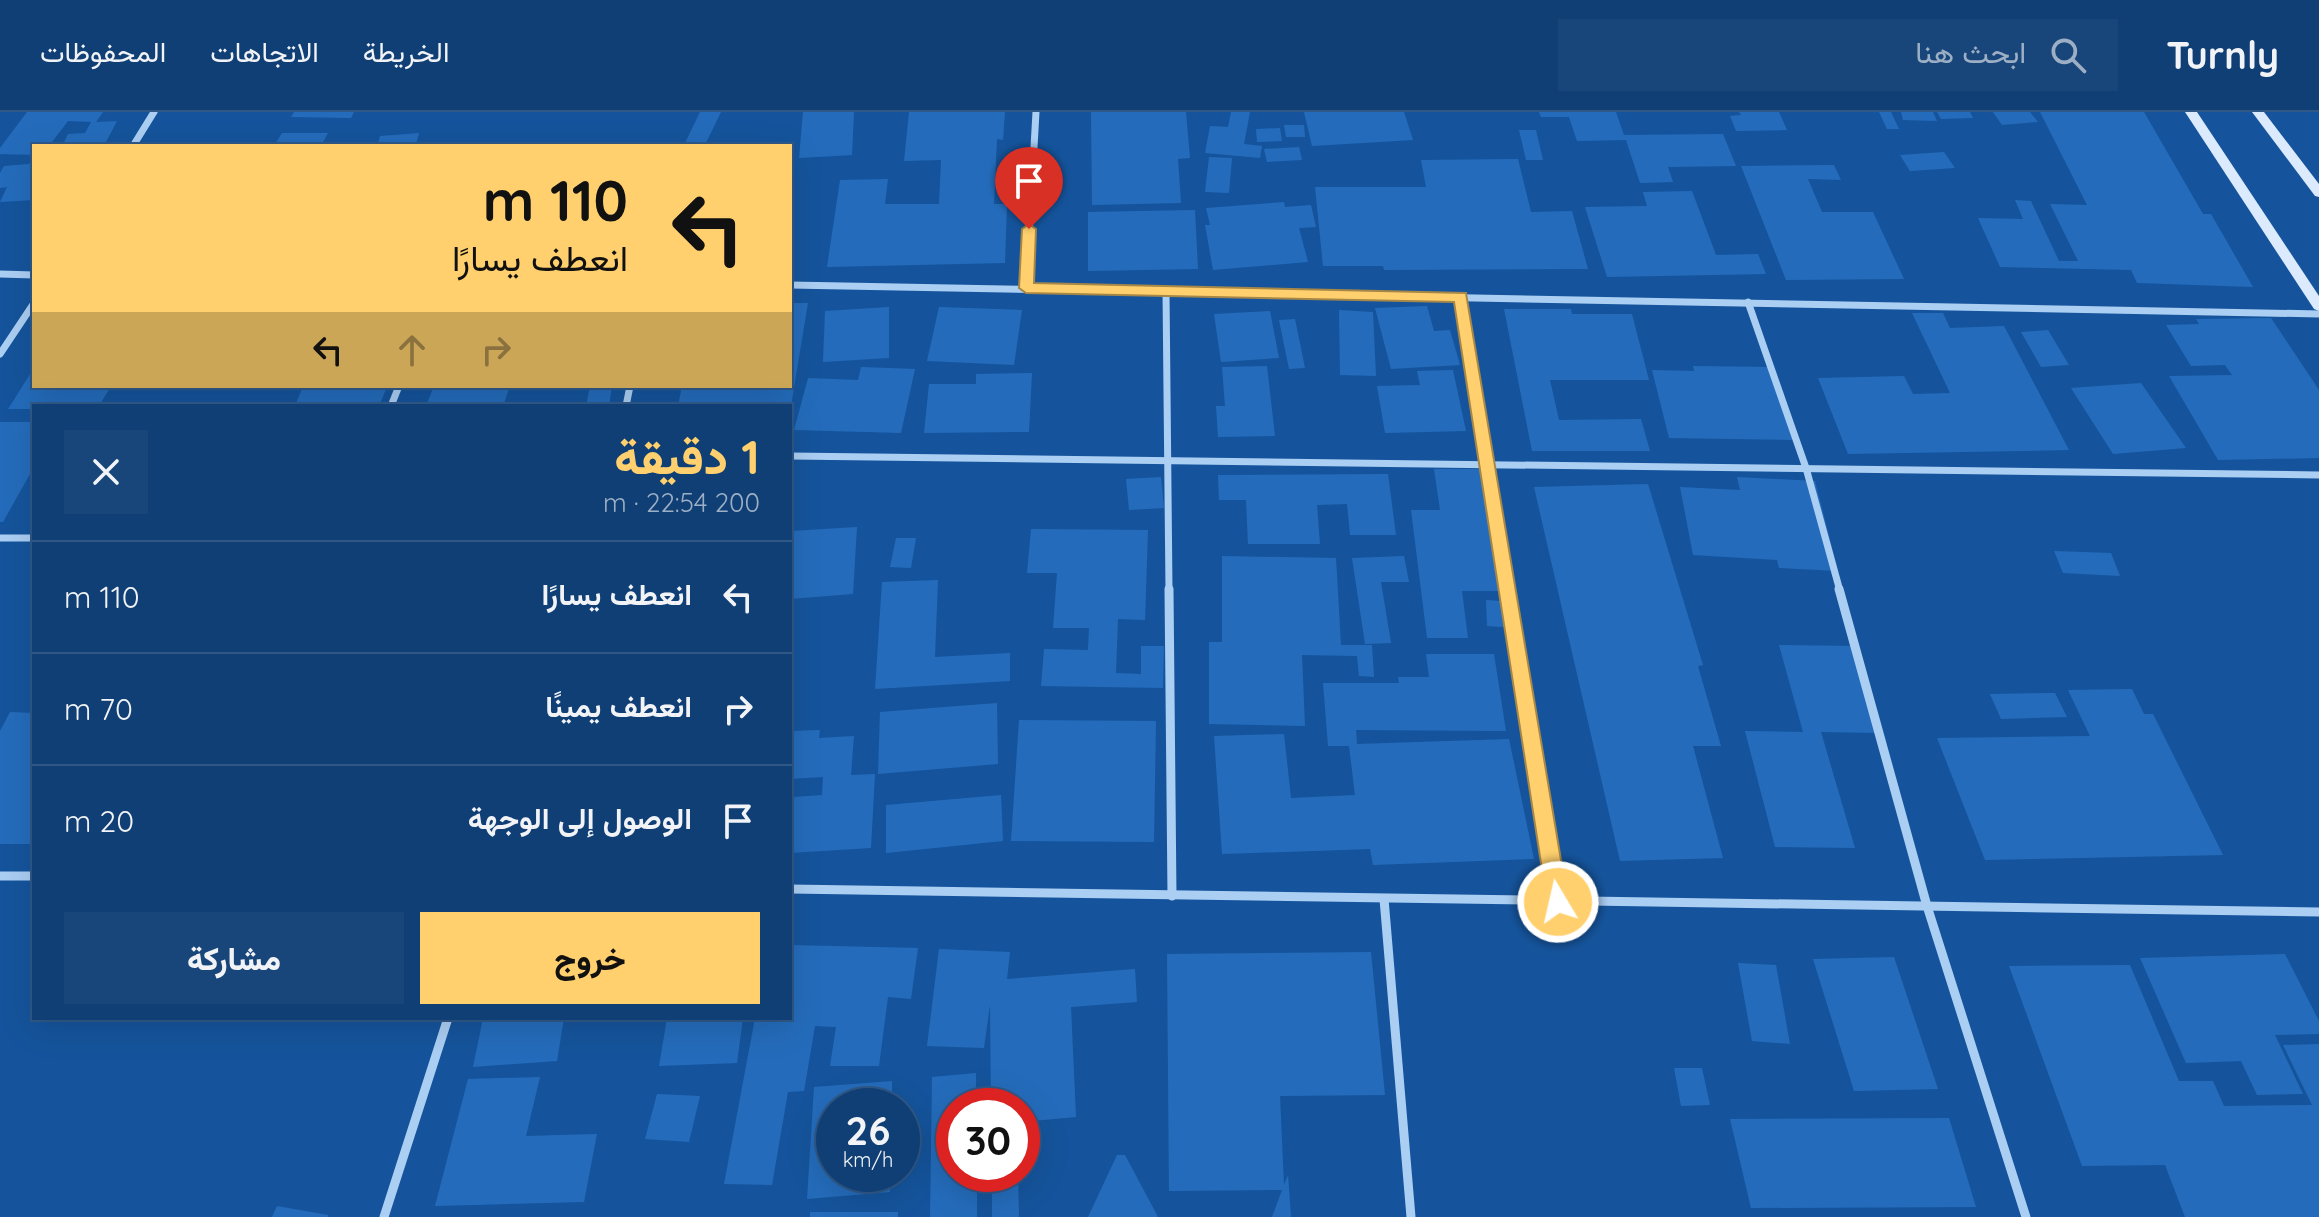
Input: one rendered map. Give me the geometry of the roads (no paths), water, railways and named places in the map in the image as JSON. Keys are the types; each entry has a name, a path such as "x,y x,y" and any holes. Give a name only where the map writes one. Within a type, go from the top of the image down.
{"main road":[{"path":"2191,112 2319,306"},
{"path":"2258,112 2319,193"}],"street":[{"path":"134,144 154,112"},
{"path":"1026,288 1036,112"},
{"path":"0,274 32,275"},
{"path":"792,285 2319,314"},
{"path":"1166,291 1172,896"},
{"path":"1460,297 1558,902"},
{"path":"1748,302 1806,468 1927,906 2026,1217"},
{"path":"0,354 32,306"},
{"path":"792,456 2319,475"},
{"path":"0,538 32,538"},
{"path":"0,876 32,876"},
{"path":"792,889 2319,912"},
{"path":"1384,899 1411,1217"},
{"path":"384,1217 447,1020"}]}
